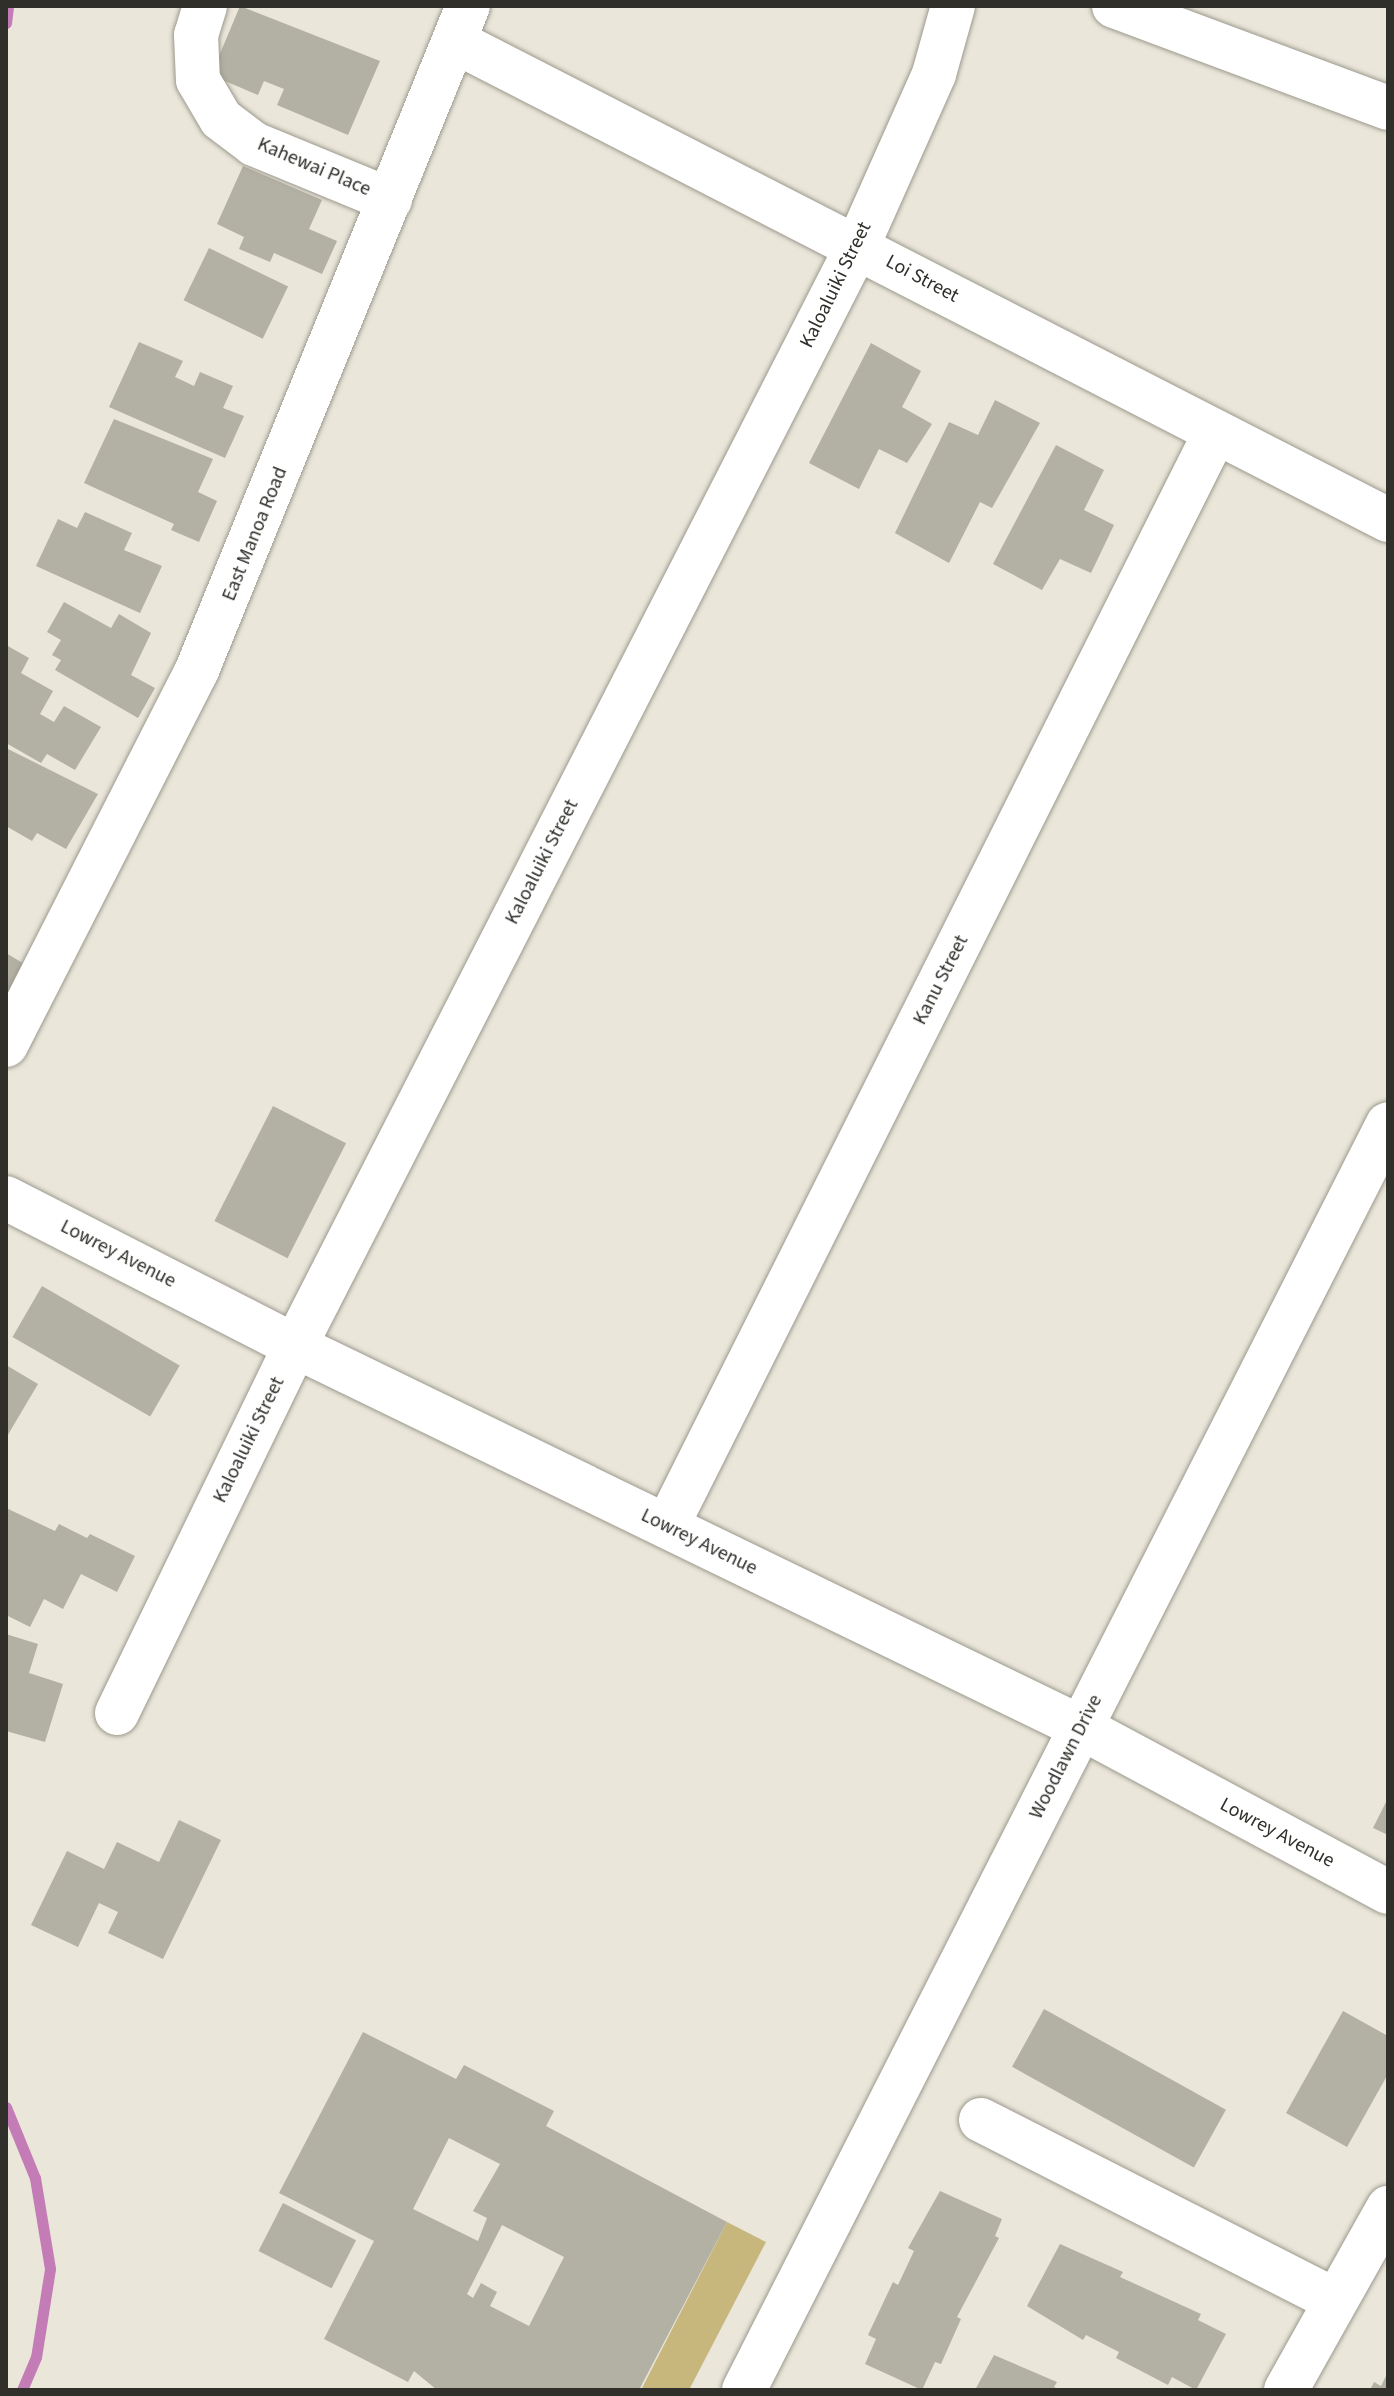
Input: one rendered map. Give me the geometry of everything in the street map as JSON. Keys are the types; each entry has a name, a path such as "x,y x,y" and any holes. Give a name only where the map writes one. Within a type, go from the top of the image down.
{"street":[{"name":"Kahewai Place","path":"205,6 196,35 198,80 221,119 254,144 390,200"},
{"name":"Kaloaluiki Street","path":"117,1713 295,1346 858,245 934,74 953,6"},
{"path":"1114,6 1388,108"},
{"name":"East Manoa Road","path":"6,1045 197,670 461,24"},
{"name":"Loi Street","path":"461,24 858,245 1215,433 1388,520"},
{"name":"Kanu Street","path":"667,1526 1215,433"},
{"name":"Woodlawn Drive","path":"744,2390 1388,1124"},
{"name":"Lowrey Avenue","path":"6,1198 295,1346 1082,1728 1388,1892"},
{"path":"981,2120 1332,2299"},
{"path":"1286,2390 1332,2299 1388,2208"}],"shaded area":[{"path":"727,2222 766,2242 689,2390 641,2390"}],"building":[{"path":"240,6 380,61 348,135 277,105 284,89 264,81 258,95 211,75"},
{"path":"243,166 322,200 309,229 337,241 322,274 274,253 270,262 239,249 244,237 217,224"},
{"path":"209,248 288,287 263,339 184,300"},
{"path":"139,342 183,361 175,377 194,386 200,372 233,386 223,408 244,416 225,458 109,407"},
{"path":"871,343 921,371 902,407 932,424 907,463 879,449 859,489 809,463"},
{"path":"995,400 1040,423 992,508 980,502 949,563 895,533 949,422 978,435"},
{"path":"114,419 213,459 198,492 217,501 199,542 171,530 174,524 84,483"},
{"path":"1056,445 1104,470 1084,510 1114,525 1091,573 1060,559 1042,590 993,564"},
{"path":"85,512 132,533 124,550 162,566 140,613 36,566 58,519 77,528"},
{"path":"64,602 111,628 119,614 151,633 131,675 155,688 138,718 55,670 61,660 52,655 61,640 47,632"},
{"path":"6,645 29,658 21,673 53,691 40,714 54,722 64,706 101,727 75,770 47,754 41,763 6,743"},
{"path":"6,748 98,794 66,849 37,833 32,841 6,826"},
{"path":"6,953 26,965 6,998"},
{"path":"273,1106 346,1143 287,1258 214,1221"},
{"path":"42,1286 180,1366 150,1417 12,1337"},
{"path":"6,1365 38,1384 6,1438"},
{"path":"6,1508 55,1531 59,1524 87,1538 90,1534 135,1556 117,1592 81,1574 63,1609 44,1599 30,1627 6,1615"},
{"path":"6,1634 38,1644 29,1673 63,1684 45,1742 6,1731"},
{"path":"1388,1798 1388,1835 1373,1828"},
{"path":"179,1820 221,1840 163,1959 108,1933 118,1912 99,1903 78,1947 31,1925 67,1851 104,1869 117,1842 159,1862"},
{"path":"1044,2009 1226,2110 1194,2168 1012,2067"},
{"path":"1343,2011 1388,2036 1388,2074 1347,2147 1286,2113"},
{"path":"363,2032 456,2079 464,2065 554,2111 546,2126 727,2222 639,2390 437,2390 414,2371 408,2382 324,2339 374,2241 279,2193","holes":["449,2138 500,2164 473,2211 487,2218 478,2241 413,2209","502,2225 564,2257 529,2326 490,2306 497,2292 481,2283 473,2298 467,2294"]},
{"path":"940,2191 1002,2219 995,2236 999,2238 957,2317 961,2319 941,2364 935,2362 922,2390 865,2364 876,2339 868,2335 893,2282 898,2285 914,2251 908,2248"},
{"path":"283,2203 356,2240 332,2288 258,2251"},
{"path":"1060,2244 1123,2272 1120,2277 1201,2314 1198,2320 1226,2334 1196,2390 1172,2377 1168,2385 1116,2358 1119,2352 1086,2335 1083,2340 1027,2306"},
{"path":"994,2355 1057,2382 1054,2387 1060,2390 975,2390"},
{"path":"1388,2372 1388,2390 1370,2390 1374,2382 1381,2386"}],"waterway":[{"path":"6,23 8,6"},
{"path":"6,2107 35,2178 50,2269 36,2357 22,2390"}]}
